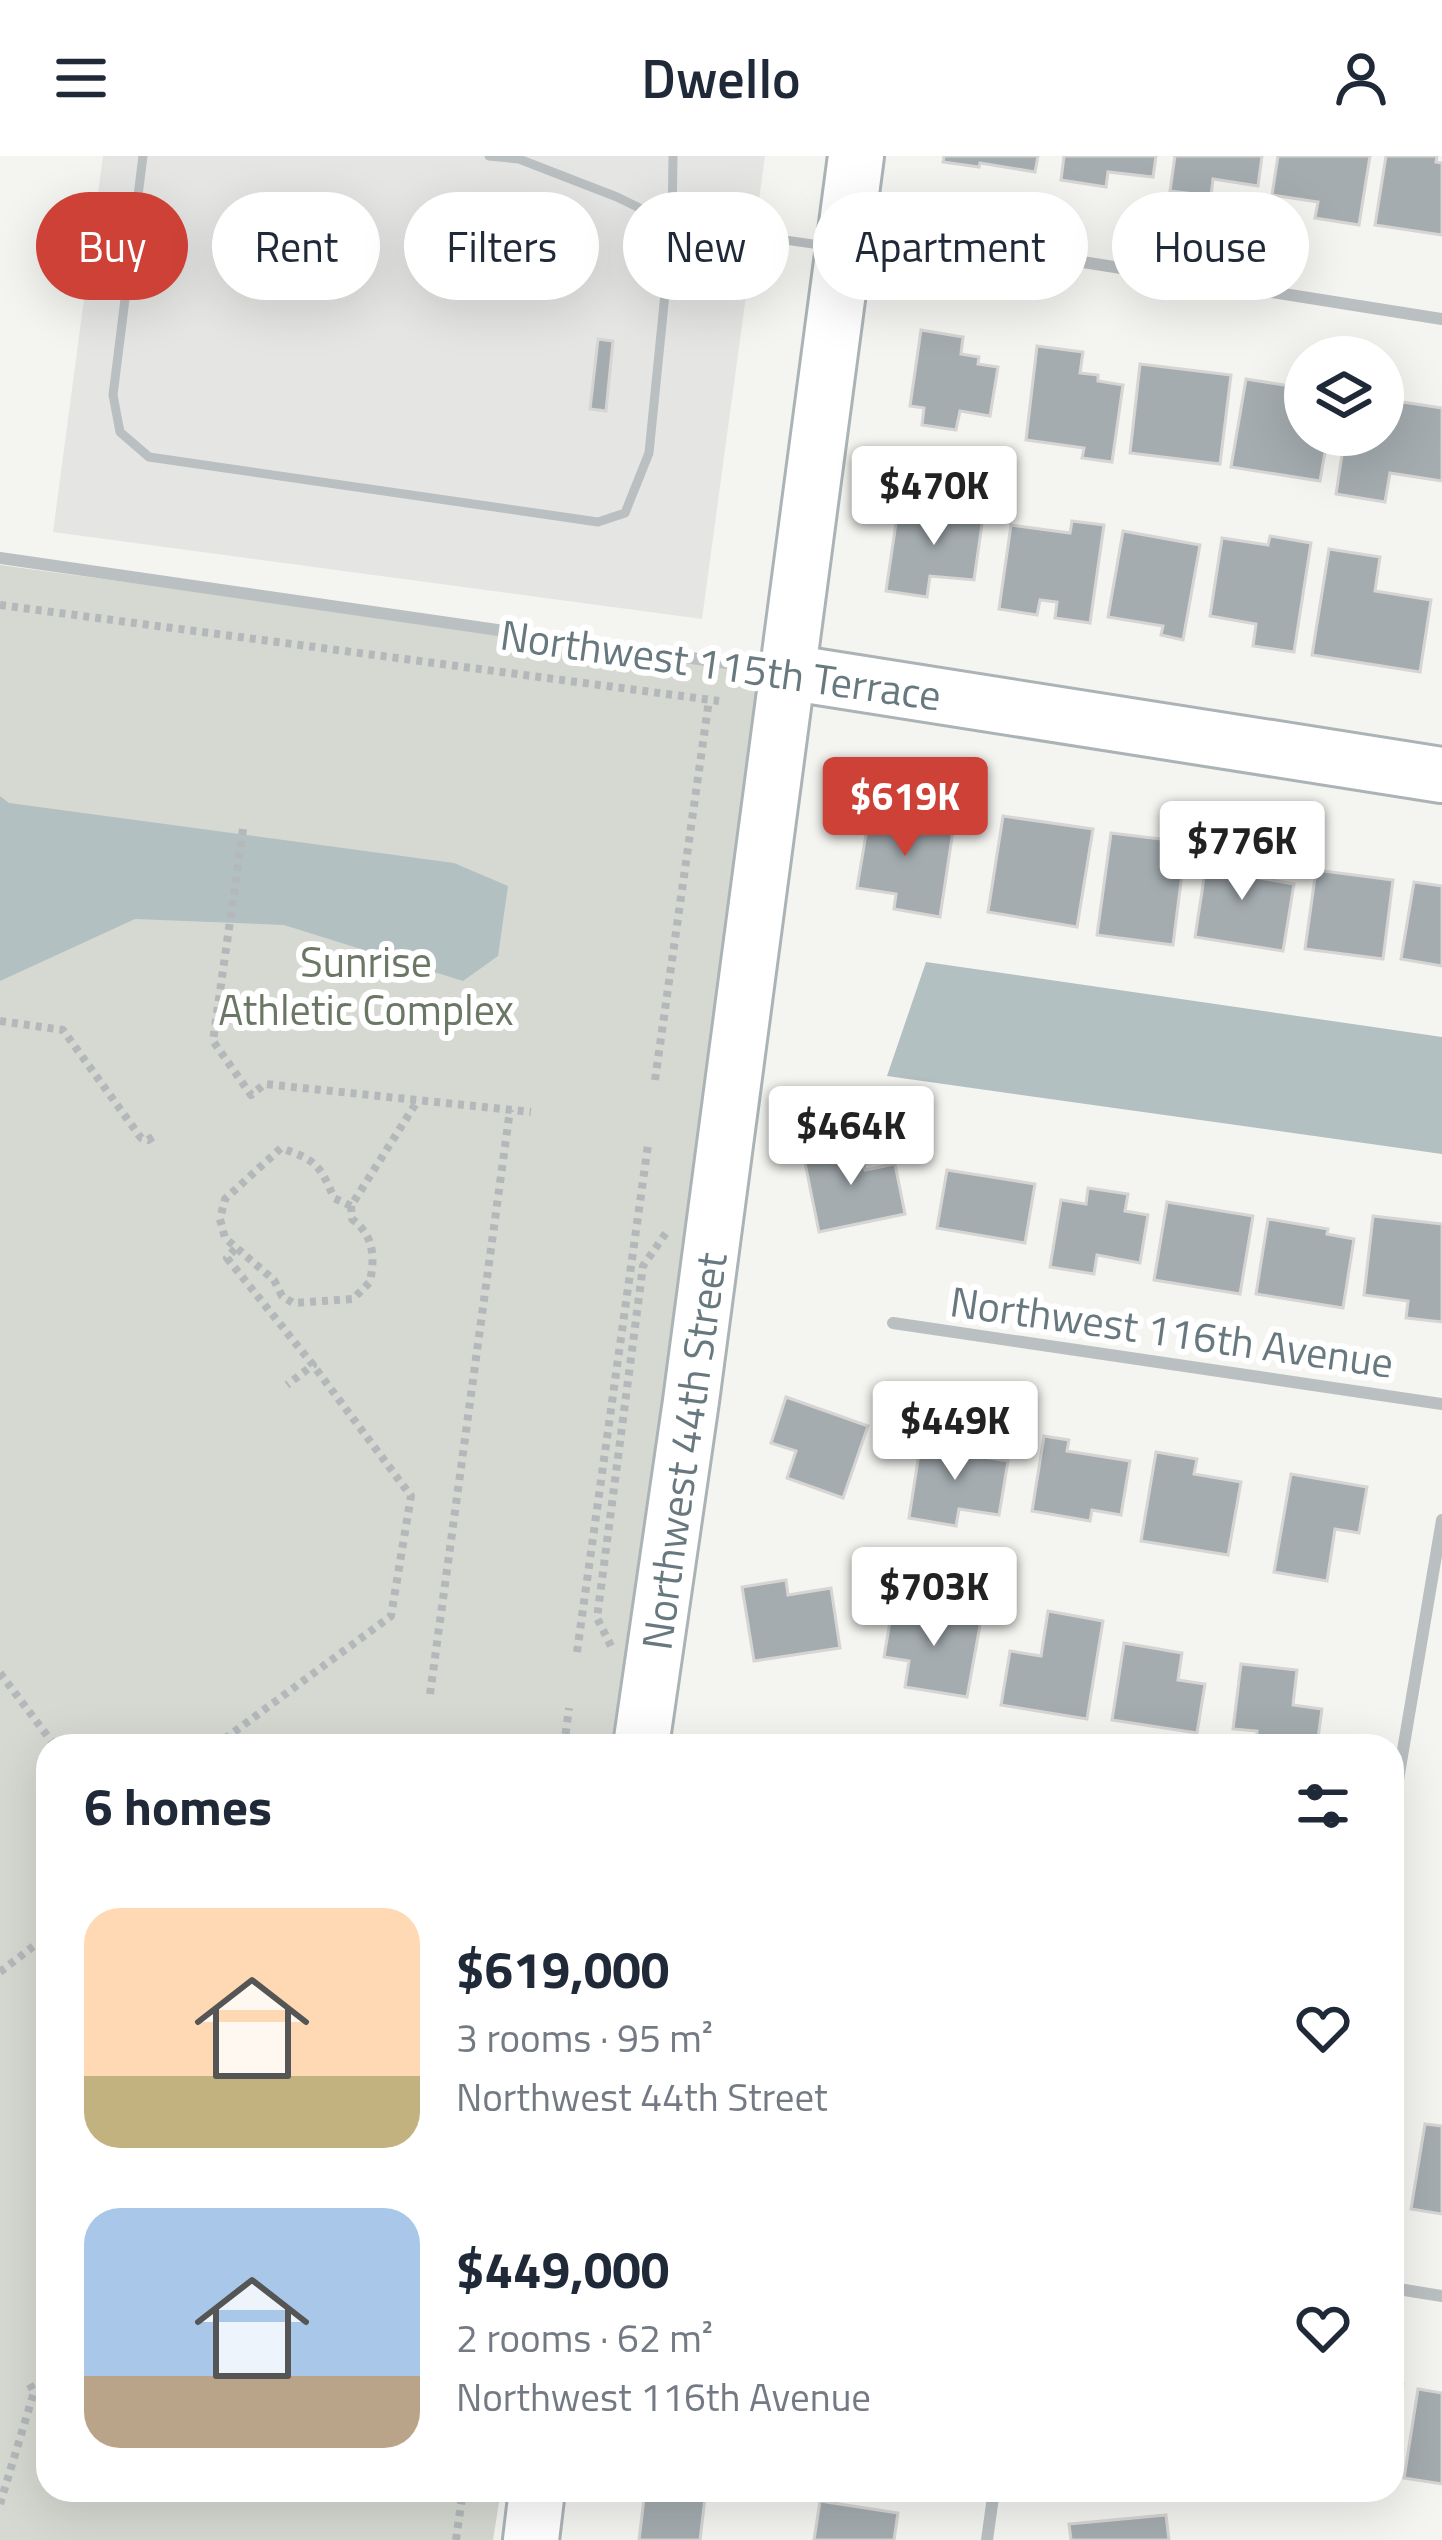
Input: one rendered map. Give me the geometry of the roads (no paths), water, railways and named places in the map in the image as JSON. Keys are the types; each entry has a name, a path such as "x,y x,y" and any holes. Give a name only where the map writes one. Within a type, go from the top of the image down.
{"street":[{"name":"Northwest 44th Street","path":"852,192 856,156"},
{"path":"1088,270 1442,319"},
{"name":"Northwest 44th Street","path":"643,1734 837,300"},
{"name":"Northwest 115th Terrace","path":"0,558 787,672 1442,775"},
{"name":"Northwest 116th Avenue","path":"893,1323 1442,1404"},
{"path":"1404,1744 1442,1520"},
{"path":"1404,2290 1442,2296"},
{"path":"531,2540 536,2502"},
{"path":"987,2540 992,2502"}],"lane":[{"path":"143,156 113,395 120,432 148,458 598,522 625,514 649,453 664,300"},
{"path":"489,156 519,159 623,200"},
{"path":"672,192 673,156"}],"park label":[{"name":"Sunrise Athletic Complex","path":"366,985"}]}
